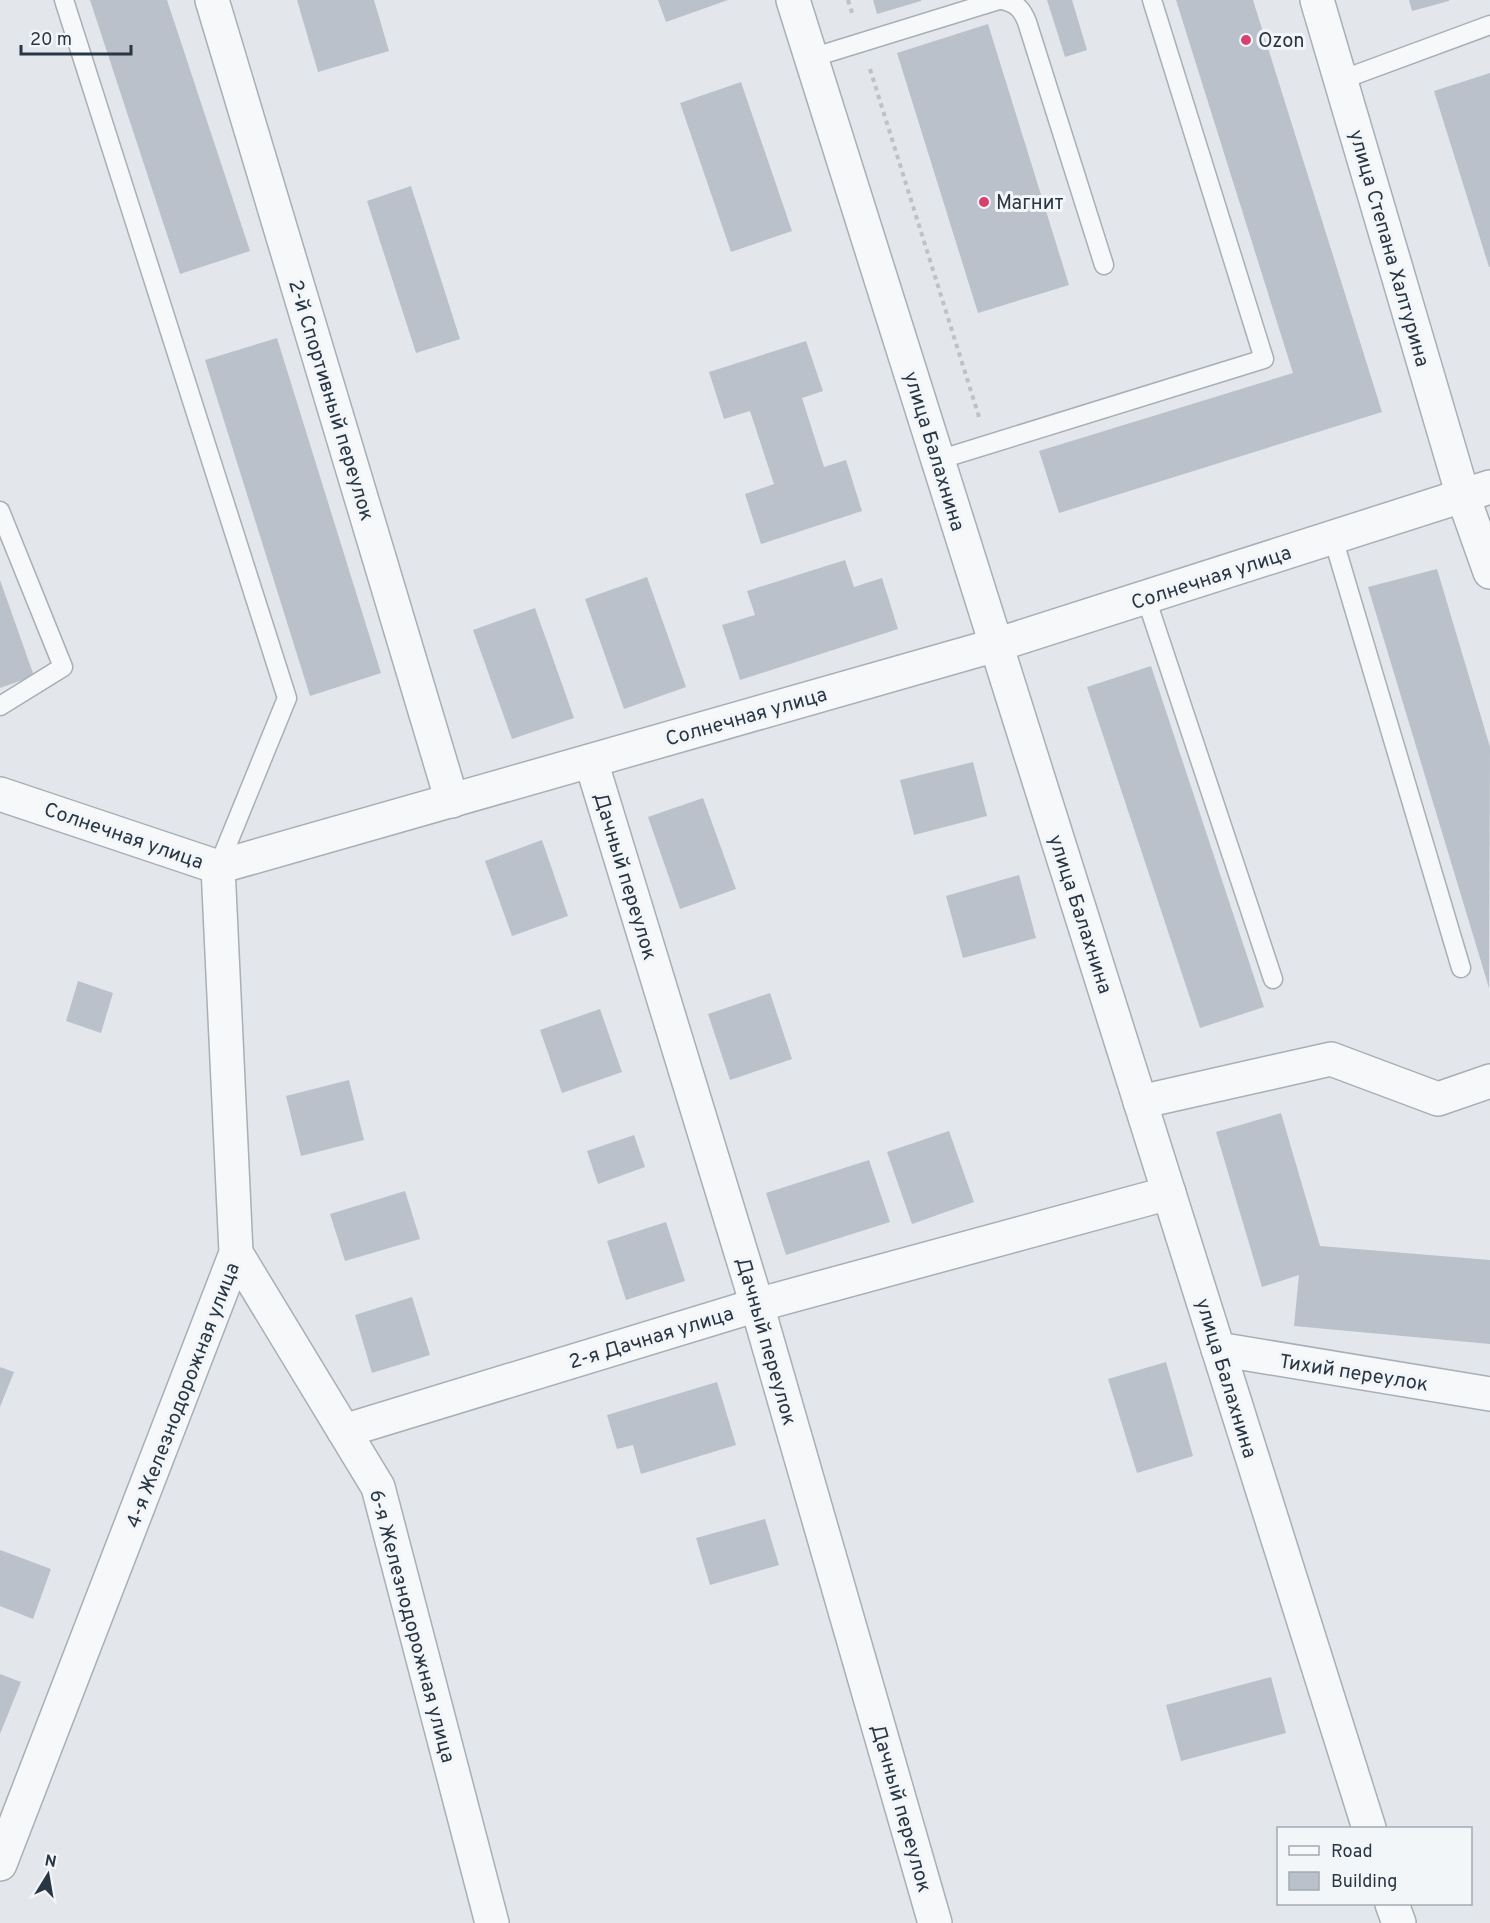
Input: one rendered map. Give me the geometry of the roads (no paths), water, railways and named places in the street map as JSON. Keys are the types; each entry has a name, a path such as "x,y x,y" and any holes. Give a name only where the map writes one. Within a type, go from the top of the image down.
{"street":[{"name":"2-й Спортивный переулок","path":"212,0 452,801"},
{"name":"улица Балахнина","path":"793,0 1369,1827"},
{"name":"улица Степана Халтурина","path":"1317,0 1341,80 1477,492 1490,572"},
{"name":"Солнечная улица","path":"0,794 218,867 996,645 1477,492"},
{"name":"Дачный переулок","path":"591,761 757,1305 935,1923"},
{"name":"4-я Железнодорожная улица","path":"0,1864 237,1253 218,867"},
{"path":"1140,1102 1331,1059 1438,1099 1490,1082"},
{"name":"2-я Дачная улица","path":"344,1431 757,1305 1169,1193"},
{"name":"6-я Железнодорожная улица","path":"237,1253 378,1487 492,1923"},
{"name":"Тихий переулок","path":"1218,1349 1490,1394"},
{"path":"1392,1905 1399,1923"}],"lane":[{"path":"64,0 286,698 218,867"},
{"path":"811,58 1000,0 1018,6 1024,13 1104,265"},
{"path":"938,460 1264,359 1152,0"},
{"path":"1341,80 1490,25"},
{"path":"0,511 63,667 0,706"},
{"path":"1333,538 1461,968"},
{"path":"1146,598 1273,979"}],"place":[{"name":"Ozon","path":"1246,40"},
{"name":"Магнит","path":"984,202"}]}
